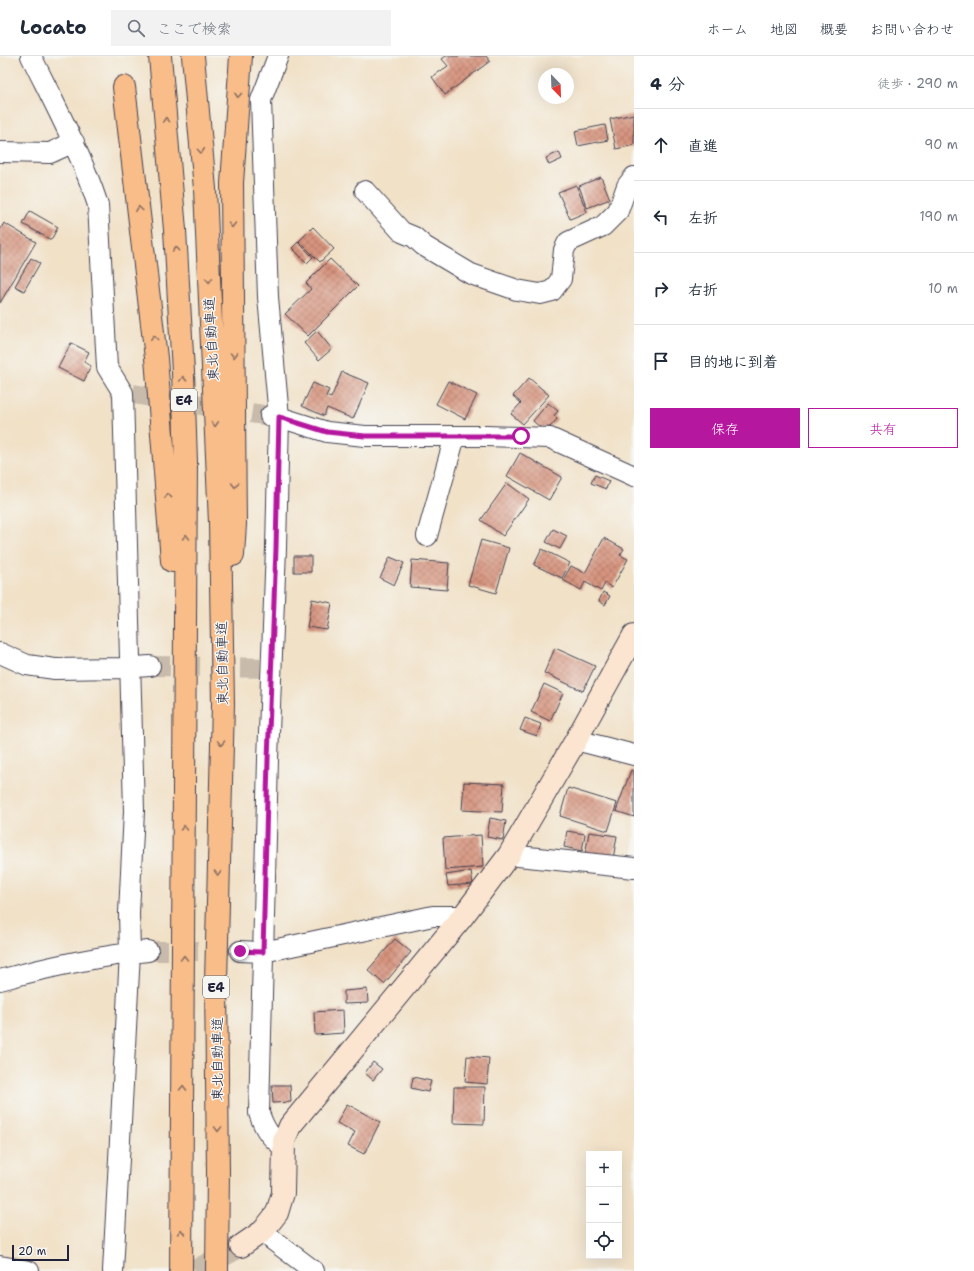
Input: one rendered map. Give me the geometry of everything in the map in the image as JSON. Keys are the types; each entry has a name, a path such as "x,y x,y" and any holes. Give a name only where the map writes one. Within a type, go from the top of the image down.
{"highway":[{"name":"E4","path":"160,56 175,230 186,462 181,1271"},
{"name":"東北自動車道","path":"193,56 205,190 220,523 223,704 216,982 218,1172 217,1271"},
{"path":"223,704 235,524 232,183 241,56"},
{"path":"124,87 156,358 185,744"}],"street":[{"path":"31,56 74,142 98,205 107,367 128,393 141,667 129,913 139,952 113,1271"},
{"path":"278,56 261,100 268,297 275,416 276,548 268,759 259,1113 269,1135 284,1147"},
{"path":"0,152 50,153 74,142"},
{"path":"365,191 402,232 414,237 424,246 471,274 516,290 540,294 552,290 561,278 564,250 568,242 603,226 618,211 627,186 634,177"},
{"path":"275,416 327,432 365,436 521,436 550,438 634,476"},
{"path":"427,536 456,436"},
{"path":"241,1246 263,1231 277,1213 283,1193 284,1141 290,1126 463,916 509,855 576,740 634,635"},
{"path":"0,653 27,665 55,669 141,667"},
{"path":"576,740 634,755"},
{"path":"509,855 634,868"},
{"path":"240,951 263,952 433,916 463,916"},
{"path":"0,980 45,968 139,952"},
{"path":"263,1231 292,1264 314,1271"},
{"path":"0,1266 29,1271"}],"building":[{"path":"446,56 486,56 490,61 445,95 432,77 448,66 442,59"},
{"path":"634,114 634,145 616,149 610,119"},
{"path":"605,125 608,140 578,146 575,131"},
{"path":"559,152 562,159 549,165 546,158"},
{"path":"601,177 610,199 587,208 579,186"},
{"path":"576,185 587,212 570,219 558,192"},
{"path":"30,211 58,227 51,240 23,224"},
{"path":"4,223 36,242 0,303 0,230"},
{"path":"313,227 334,249 320,262 299,241"},
{"path":"298,242 313,257 307,263 292,248"},
{"path":"31,258 40,263 24,291 15,286"},
{"path":"330,259 358,286 308,336 285,314 311,289 306,283"},
{"path":"317,331 332,349 319,360 304,343"},
{"path":"71,343 89,352 84,362 91,366 84,381 58,368"},
{"path":"342,372 369,383 353,419 327,408 324,416 302,406 313,383 329,390 326,396 331,398"},
{"path":"529,378 549,395 523,424 511,414 521,403 513,396"},
{"path":"448,381 477,395 465,419 436,404"},
{"path":"548,403 558,411 554,416 557,419 550,427 541,428 533,421"},
{"path":"520,453 562,477 549,500 507,476"},
{"path":"595,475 609,481 606,489 591,483"},
{"path":"507,483 529,499 503,536 481,520"},
{"path":"553,529 567,536 560,549 546,542"},
{"path":"604,538 624,549 620,555 628,559 612,588 605,583 601,591 585,582 581,590 563,580 571,566 585,573"},
{"path":"481,540 509,548 496,593 468,585"},
{"path":"542,549 570,563 562,578 534,565"},
{"path":"294,556 311,556 311,572 294,572"},
{"path":"390,557 404,563 394,585 380,578"},
{"path":"412,560 449,563 447,590 410,587"},
{"path":"603,592 610,596 605,605 599,601"},
{"path":"312,599 332,603 327,630 307,627"},
{"path":"555,648 595,666 583,691 544,673"},
{"path":"544,684 563,693 550,721 531,712"},
{"path":"525,718 541,724 537,736 520,730"},
{"path":"631,770 634,771 634,817 616,811"},
{"path":"464,782 504,784 502,812 462,810"},
{"path":"568,788 617,803 608,831 560,816"},
{"path":"490,818 506,821 503,840 487,837"},
{"path":"567,831 585,834 582,851 564,847"},
{"path":"589,832 617,836 613,859 585,855"},
{"path":"481,835 483,867 445,870 443,838"},
{"path":"471,871 473,884 448,886 446,875"},
{"path":"395,939 411,952 384,984 368,970"},
{"path":"367,989 368,1003 344,1004 344,991"},
{"path":"343,1010 344,1033 315,1035 314,1012"},
{"path":"467,1056 489,1058 487,1084 465,1082"},
{"path":"373,1062 382,1069 373,1080 365,1073"},
{"path":"413,1077 431,1081 428,1092 411,1088"},
{"path":"272,1085 290,1085 291,1102 273,1103"},
{"path":"454,1087 485,1087 484,1124 453,1123"},
{"path":"347,1104 380,1122 364,1154 348,1146 355,1132 337,1123"}],"tunnel":[{"path":"133,394 270,416"},
{"path":"150,666 271,668"},
{"path":"148,951 240,951"},
{"path":"195,1271 241,1246"}],"route":[{"path":"240,951 263,952 279,417 327,432 365,436 521,436"}]}
